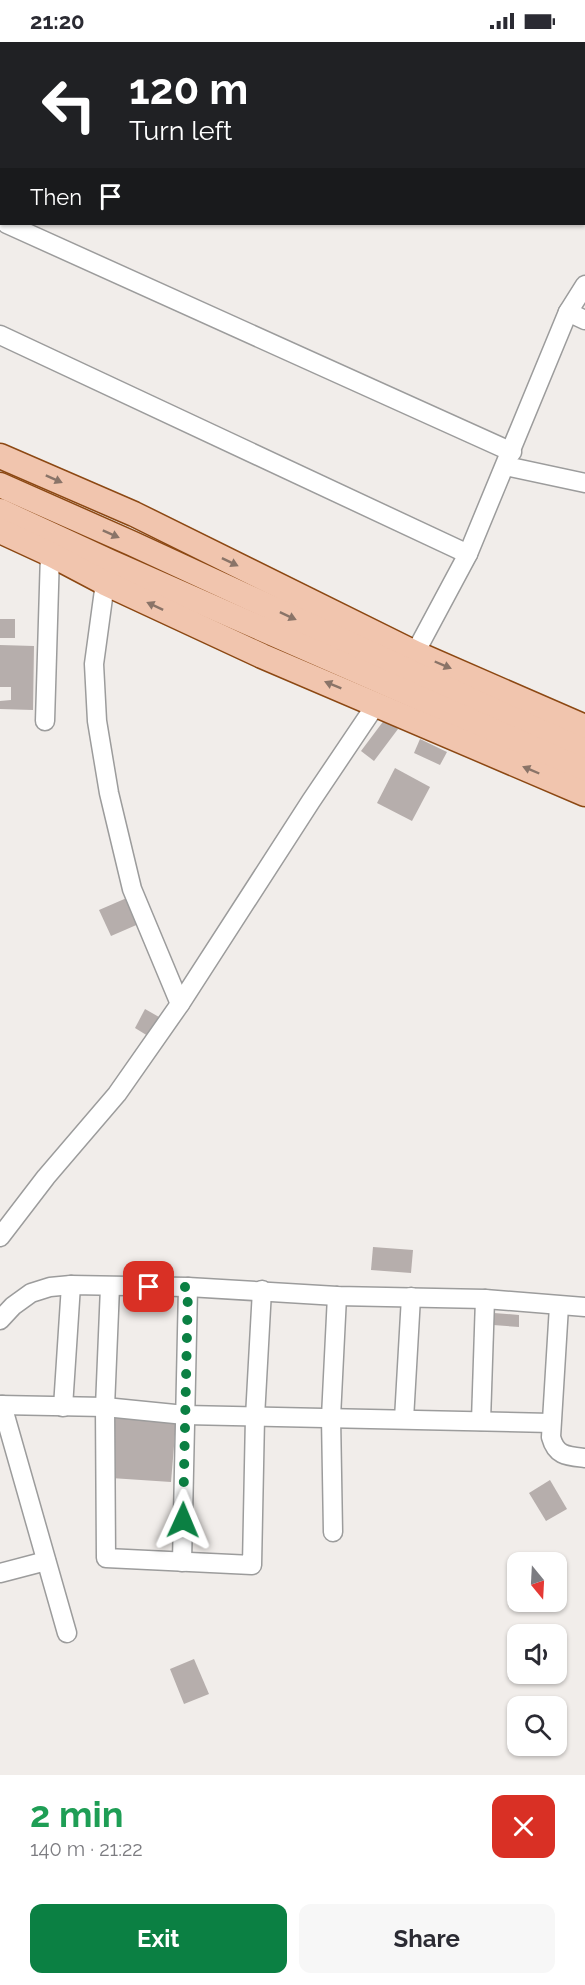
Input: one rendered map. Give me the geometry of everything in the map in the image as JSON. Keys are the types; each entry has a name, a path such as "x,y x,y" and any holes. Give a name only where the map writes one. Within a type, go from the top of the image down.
{"main road":[{"path":"0,456 134,514 415,652 585,727"},
{"path":"0,485 152,553 510,729 585,771"},
{"path":"0,511 110,562 510,729 585,751"},
{"path":"0,531 262,656 585,794"}],"street":[{"path":"9,225 509,459 585,483"},
{"path":"415,652 468,554 568,312 585,285"},
{"path":"568,312 585,320"},
{"path":"0,335 468,554"},
{"path":"45,721 50,554"},
{"path":"105,583 94,664 97,721 109,793 132,889 180,1004"},
{"path":"0,1237 46,1177 117,1094 180,1004 376,703"},
{"path":"63,1407 71,1285"},
{"path":"0,1320 13,1306 31,1293 50,1287 71,1285 262,1290 337,1296 485,1299 585,1307"},
{"path":"110,1287 105,1407 106,1558 252,1565 255,1417 262,1290"},
{"path":"182,1562 188,1287"},
{"path":"333,1532 331,1418 337,1296"},
{"path":"404,1419 411,1298"},
{"path":"481,1421 485,1299"},
{"path":"559,1306 550,1437 553,1447 564,1456 585,1458"},
{"path":"67,1633 1,1405 105,1407 255,1417 551,1423"},
{"path":"0,1573 46,1561"}],"building":[{"path":"0,619 15,619 15,638 0,638"},
{"path":"0,645 34,646 33,710 0,709 0,701 11,700 11,687 0,687"},
{"path":"385,719 398,729 374,761 361,751"},
{"path":"420,739 447,752 440,765 414,753"},
{"path":"395,768 430,787 412,821 377,803"},
{"path":"129,897 141,923 111,936 99,910"},
{"path":"145,1009 159,1017 148,1036 135,1028"},
{"path":"373,1247 413,1250 411,1273 371,1270"},
{"path":"494,1313 519,1315 519,1327 493,1325"},
{"path":"115,1418 176,1422 171,1482 111,1478"},
{"path":"550,1480 567,1509 546,1521 529,1493"},
{"path":"194,1659 209,1694 184,1704 170,1669"}],"route":[{"path":"149,1287 188,1287 183,1520"}]}
